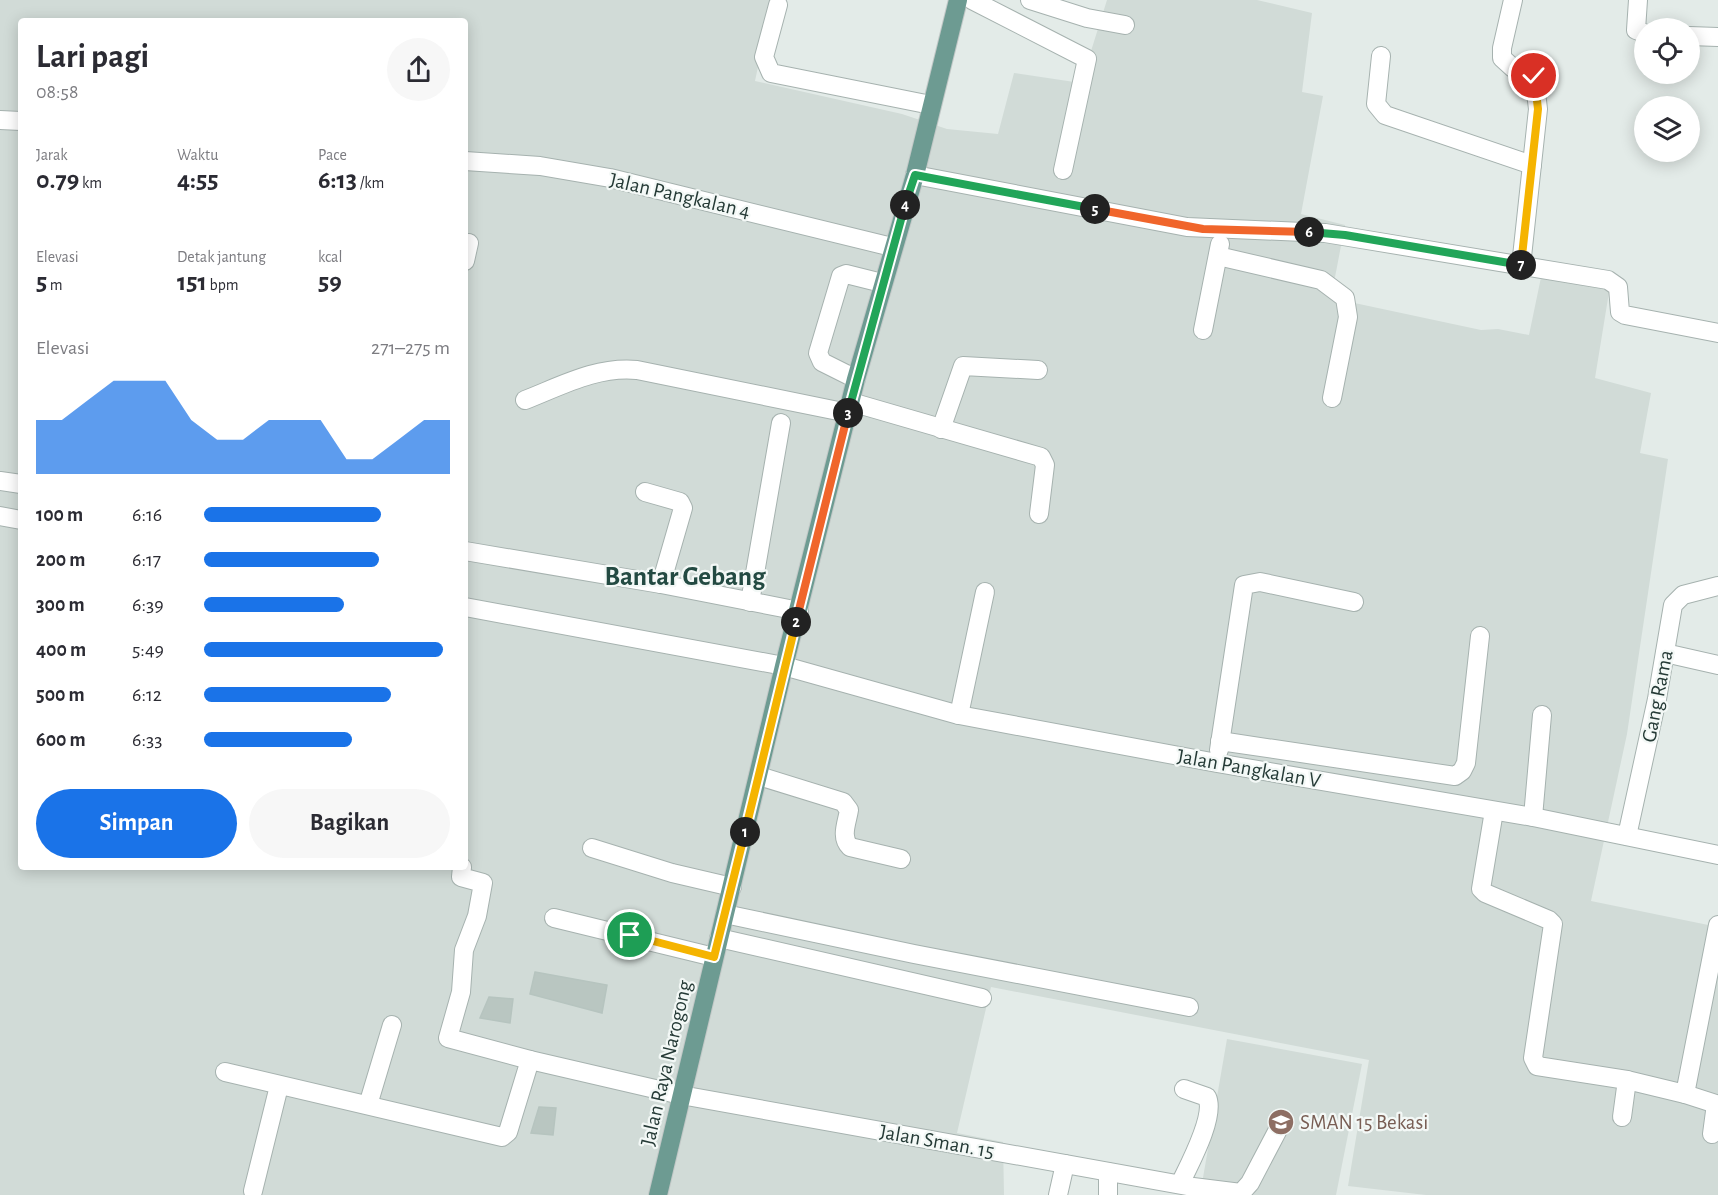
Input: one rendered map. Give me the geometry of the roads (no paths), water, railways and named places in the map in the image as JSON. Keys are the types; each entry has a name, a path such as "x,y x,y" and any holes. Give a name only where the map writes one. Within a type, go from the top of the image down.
{"main road":[{"name":"Jalan Raya Narogong","path":"658,1195 784,666 856,379 892,247 915,175 958,0"}],"street":[{"path":"972,0 1087,59 1064,170"},
{"path":"1030,0 1087,18 1125,25"},
{"path":"1513,0 1501,53 1506,63 1534,76 1537,80 1538,109 1521,266"},
{"path":"1637,18 1638,0"},
{"path":"778,5 764,57 764,62 771,74 931,105"},
{"path":"1700,36 1718,37"},
{"path":"1381,56 1376,104 1385,115 1532,165"},
{"path":"0,120 18,121"},
{"name":"Jalan Pangkalan 4","path":"468,161 540,166 610,178 892,247"},
{"path":"915,175 1187,227 1325,233 1608,280 1617,287 1618,306 1620,312 1625,315 1718,337"},
{"path":"1203,330 1223,230"},
{"path":"1218,256 1321,280 1345,298 1348,317 1332,398"},
{"path":"856,379 822,362 818,353 841,276 846,274 882,283"},
{"path":"941,429 963,366 1038,370"},
{"path":"525,400 592,374 616,368 849,407 941,429 1041,457 1045,465 1039,514"},
{"path":"750,602 781,423"},
{"path":"0,481 18,484"},
{"path":"645,492 680,502 683,508 661,584"},
{"path":"0,516 18,519"},
{"path":"468,552 661,584 799,611"},
{"path":"1217,763 1244,585 1260,582 1354,602"},
{"name":"Gang Rama","path":"1627,836 1649,741 1673,605 1677,599 1718,586"},
{"path":"959,715 985,592"},
{"name":"Jalan Pangkalan V","path":"468,608 784,666 959,715 1217,763 1533,817 1718,855"},
{"path":"1220,741 1448,777 1455,776 1462,771 1466,763 1480,636"},
{"path":"1665,654 1718,665"},
{"path":"1533,817 1542,715"},
{"path":"759,776 843,802 849,810 844,839 846,844 850,847 901,859"},
{"path":"1494,811 1481,889 1485,893 1549,920 1553,924 1534,1063 1537,1066 1627,1080 1716,1104 1712,1134"},
{"path":"592,848 672,873 732,887"},
{"name":"Jalan Sman. 15","path":"462,870 461,878 483,883 477,916 464,950 461,992 448,1038 530,1060 681,1095 1065,1164 1188,1189 1240,1193 1245,1190 1282,1122"},
{"path":"725,914 914,954 1189,1007"},
{"path":"554,918 714,957"},
{"path":"1684,1094 1718,925"},
{"path":"719,938 982,998"},
{"path":"368,1105 392,1025"},
{"path":"225,1072 505,1136 530,1060"},
{"path":"1622,1117 1627,1080"},
{"path":"253,1191 279,1086"},
{"path":"1184,1089 1207,1097 1210,1107 1188,1189"},
{"path":"1058,1195 1065,1164"},
{"path":"1108,1172 1108,1195"}],"place":[{"name":"SMAN 15 Bekasi","path":"1281,1122"}],"district":[{"name":"Bantar Gebang","path":"685,576"}]}
